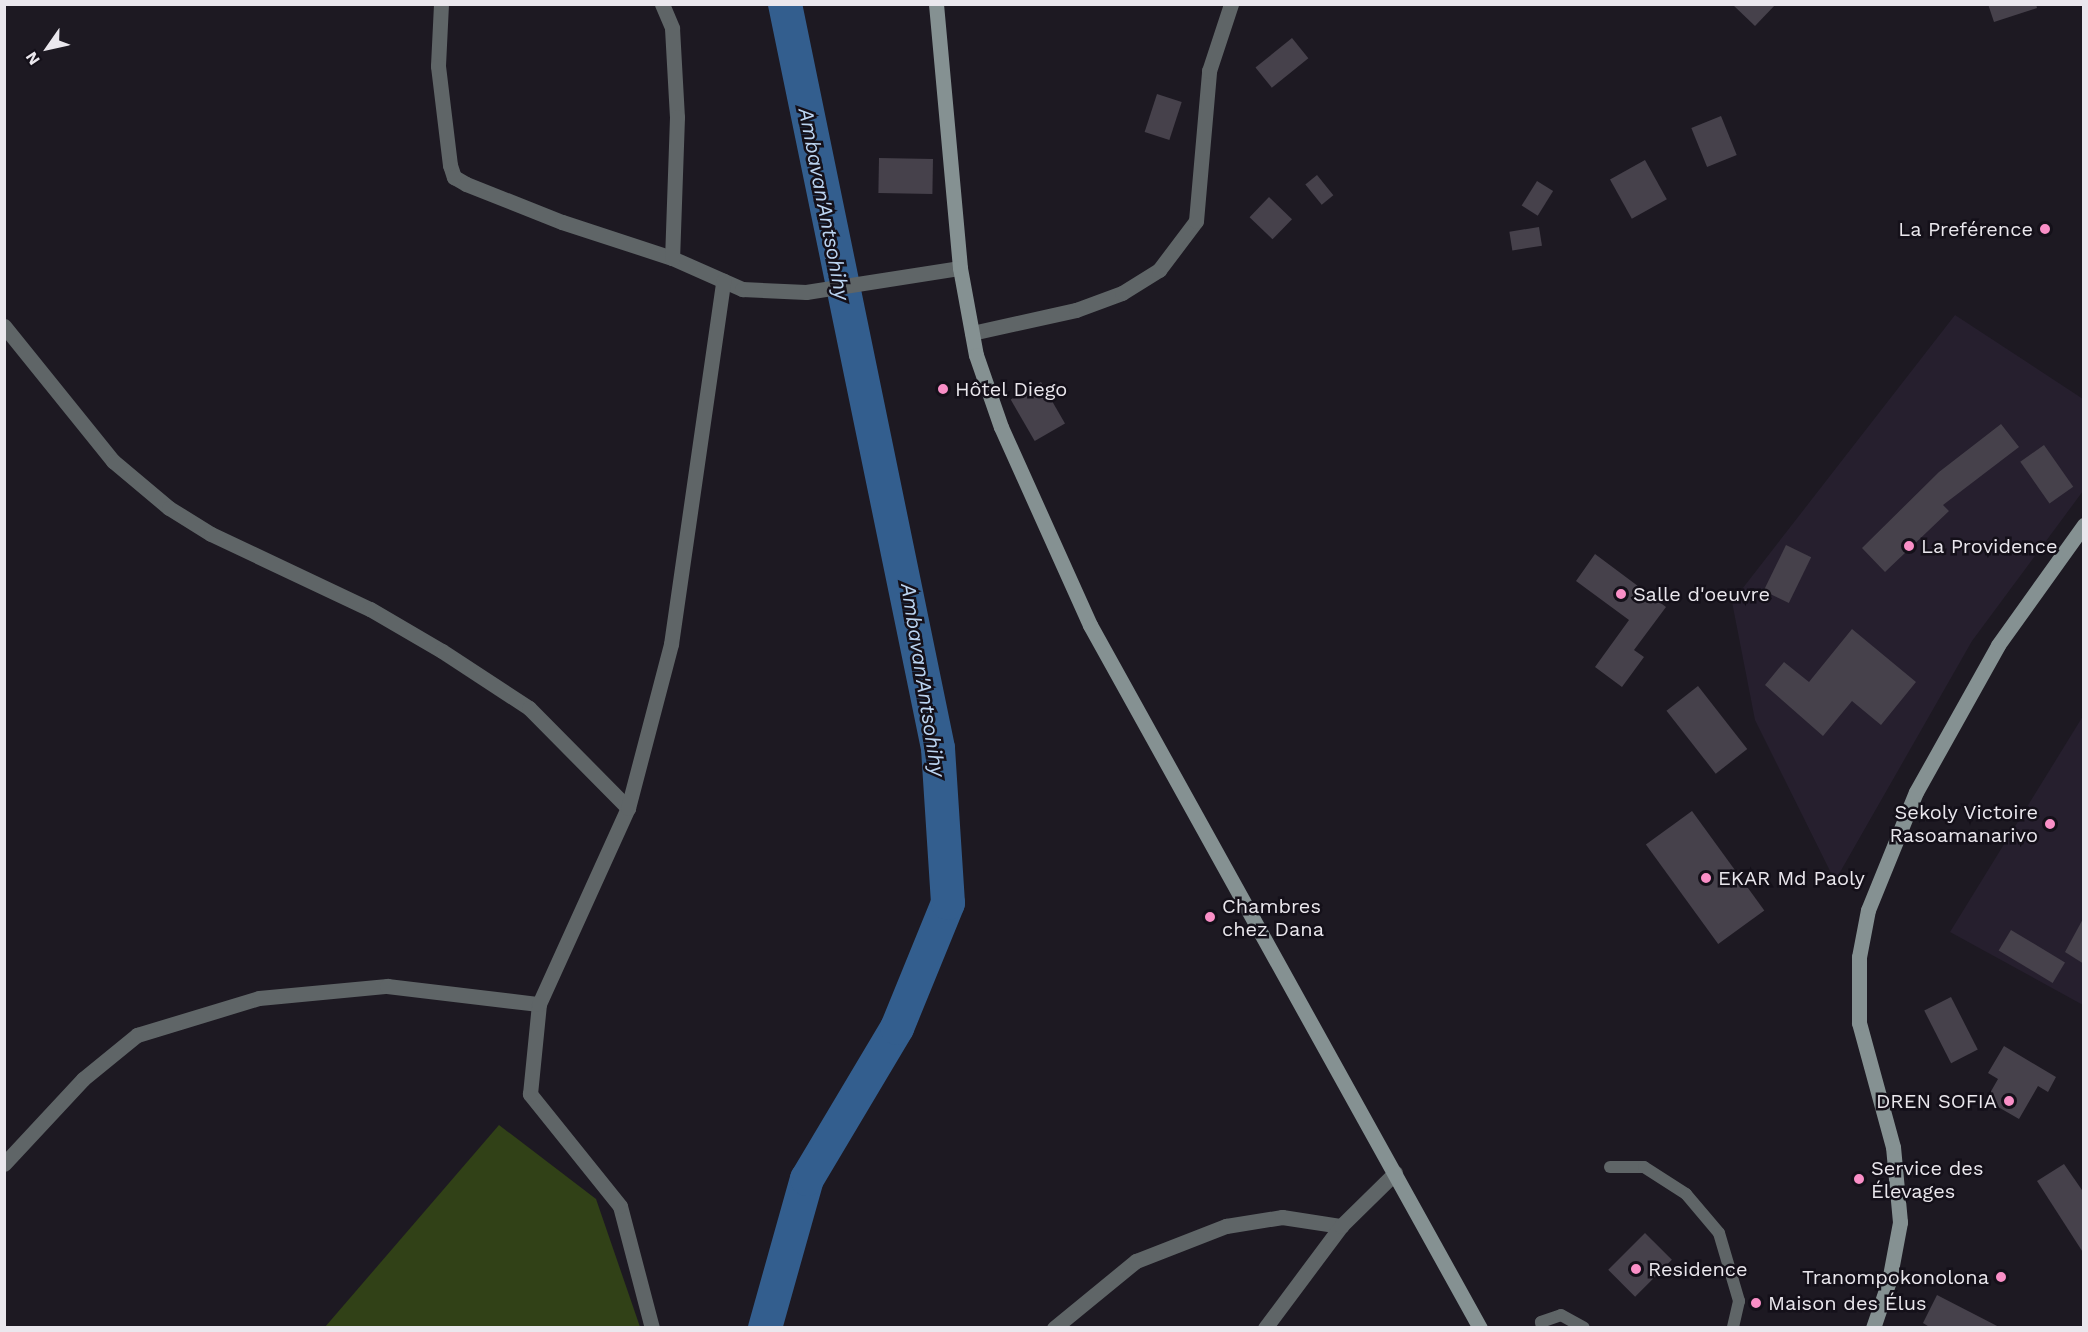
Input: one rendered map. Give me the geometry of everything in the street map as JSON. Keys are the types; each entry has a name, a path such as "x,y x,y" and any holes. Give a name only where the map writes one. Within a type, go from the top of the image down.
{"main road":[{"path":"936,4 960,268 972,333 1001,427 1090,625 1480,1328"},
{"path":"1873,1328 1889,1281 1900,1221 1893,1147 1859,1023 1859,957 1868,910 1916,792 1987,665 2084,525"}],"street":[{"path":"441,4 438,66 454,177 562,222 672,258 742,290 807,292 879,283 960,268"},
{"path":"662,4 672,28 677,117 672,258"},
{"path":"972,333 1076,310 1122,293 1159,270 1196,221 1209,71 1231,4"},
{"path":"652,1328 620,1206 530,1094 538,1004 628,808 671,644 723,281"},
{"path":"4,326 113,461 169,508 210,534 370,609 442,651 529,708 628,808"},
{"path":"4,1164 83,1079 137,1035 259,998 387,986 538,1004"},
{"path":"1265,1328 1341,1226 1395,1173"},
{"path":"1054,1328 1136,1261 1226,1226 1282,1217 1341,1226"}],"lane":[{"path":"1610,1167 1644,1167 1686,1194 1719,1233 1739,1302 1733,1328"},
{"path":"1542,1328 1541,1322 1561,1315 1584,1328"}],"shaded area":[{"name":"La Providence","path":"1955,315 2083,399 2083,491 1972,641 1835,881 1755,720 1732,602"},
{"name":"Sekoly Victoire Rasoamanarivo","path":"2083,716 2083,1005 1950,932"}],"green space":[{"path":"499,1125 596,1199 640,1327 325,1327"}],"building":[{"path":"1732,4 1776,4 1755,26"},
{"path":"1988,4 2036,4 2037,8 1994,22"},
{"path":"1292,38 1308,58 1272,88 1255,68"},
{"path":"1157,94 1182,102 1169,140 1145,132"},
{"path":"1721,116 1737,155 1707,167 1691,128"},
{"path":"879,158 933,159 932,194 878,193"},
{"path":"1645,160 1667,199 1632,219 1610,179"},
{"path":"1317,175 1333,195 1322,205 1305,184"},
{"path":"1537,181 1553,191 1538,216 1522,206"},
{"path":"1269,197 1292,219 1273,239 1250,217"},
{"path":"1539,227 1542,246 1512,250 1509,232"},
{"path":"1041,382 1065,424 1035,441 1011,400"},
{"path":"2001,424 2019,447 1943,505 1949,511 1885,572 1862,548 1939,472"},
{"path":"2044,445 2073,487 2049,503 2020,462"},
{"path":"1786,545 1811,557 1789,603 1764,591"},
{"name":"Salle d'oeuvre","path":"1595,554 1666,607 1634,650 1644,657 1622,687 1595,667 1629,620 1576,581"},
{"path":"1852,629 1916,682 1881,725 1852,701 1823,736 1765,685 1784,662 1809,682"},
{"path":"1698,686 1747,749 1716,774 1666,711"},
{"name":"EKAR Md Paoly","path":"1692,811 1764,911 1718,944 1646,845"},
{"path":"2084,917 2084,964 2065,952"},
{"path":"2011,930 2065,962 2053,983 1999,951"},
{"name":"DREN SOFIA","path":"1951,997 1978,1050 1951,1063 1924,1011"},
{"path":"2004,1046 2056,1077 2048,1092 2038,1086 2019,1119 1986,1100 1998,1079 1988,1073"},
{"path":"2064,1164 2084,1193 2084,1254 2037,1181"},
{"path":"1645,1233 1672,1260 1635,1297 1608,1270"},
{"path":"1937,1295 2001,1328 1931,1328 1923,1323"}],"waterway":[{"name":"Ambavan'Antsohihy","path":"765,1328 807,1179 897,1028 948,903 938,748 785,4"}],"place":[{"name":"La Preférence","path":"2045,229"},
{"name":"Hôtel Diego","path":"943,389"},
{"name":"La Providence","path":"1909,546"},
{"name":"Salle d'oeuvre","path":"1621,594"},
{"name":"Sekoly Victoire Rasoamanarivo","path":"2050,824"},
{"name":"EKAR Md Paoly","path":"1706,878"},
{"name":"Chambres chez Dana","path":"1210,917"},
{"name":"DREN SOFIA","path":"2009,1101"},
{"name":"Service des Élevages","path":"1859,1179"},
{"name":"Residence","path":"1636,1269"},
{"name":"Tranompokonolona","path":"2001,1277"},
{"name":"Maison des Élus","path":"1756,1303"}]}
